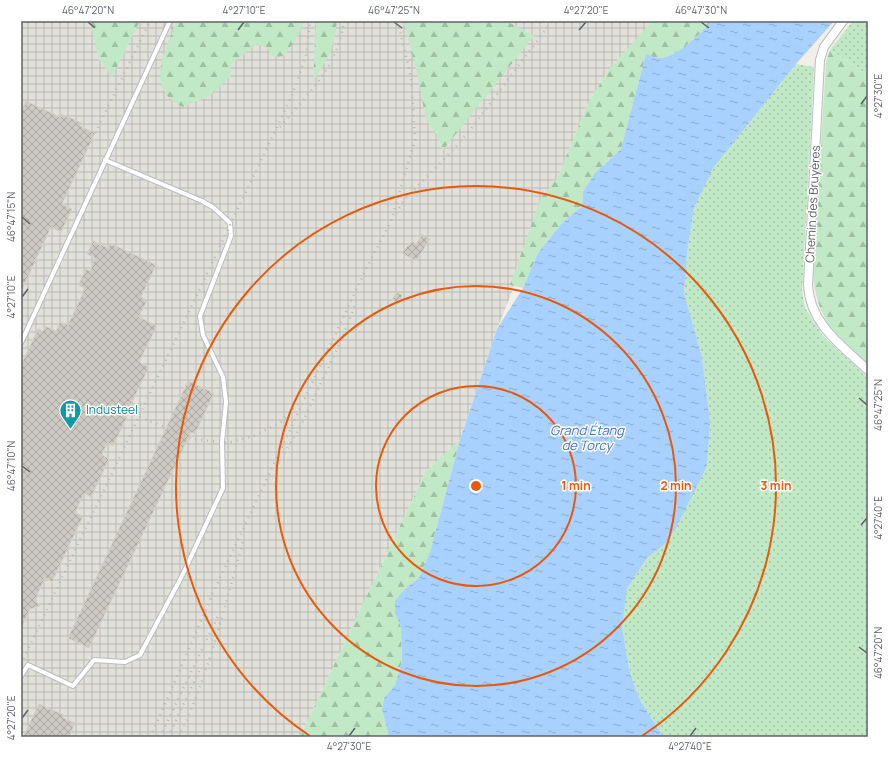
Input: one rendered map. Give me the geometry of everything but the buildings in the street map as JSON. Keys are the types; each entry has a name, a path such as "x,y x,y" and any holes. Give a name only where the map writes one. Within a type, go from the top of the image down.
{"street":[{"name":"Chemin des Bruyères","path":"843,21 824,48 820,60 808,285 809,298 819,320 838,343 868,370"}],"lane":[{"path":"21,344 170,21"},
{"path":"21,676 28,665 73,686 94,660 125,662 140,655 183,574 223,488 222,442 226,396 223,377 203,335 200,316 231,236 230,223 214,208 202,201 105,160"}],"shaded area":[{"path":"21,21 653,21 608,71 587,105 497,329 460,440 426,471 300,737 21,737"}],"green space":[{"path":"90,21 140,21 112,77 99,60"},
{"path":"177,21 304,21 298,36 284,56 273,57 267,48 257,44 231,64 230,77 210,96 183,107 171,99 164,90 160,80 160,68 163,57"},
{"path":"316,21 337,21 330,54 313,82"},
{"path":"403,21 506,21 534,36 443,150 437,136 426,120 417,73"},
{"path":"652,21 712,21 687,45 672,54 665,57 655,58 646,54 621,149 604,164 583,192 582,206 561,224 538,253 523,288 510,285 541,198 558,177 587,105 608,71"},
{"path":"853,21 868,21 868,75 830,50"},
{"path":"830,50 868,75 868,365 840,339 824,317 816,295 813,272 826,62"},
{"path":"796,64 814,67 802,292 805,308 823,336 868,378 868,737 663,737 639,698 630,673 622,627 626,588 647,558 664,545 707,466 710,422 702,357 684,293 687,253 694,208 712,168"},
{"path":"460,440 430,552 419,578 407,587 395,613 401,627 402,661 395,685 384,698 382,709 389,737 300,737 426,471"}],"water":[{"name":"Grand Étang de Torcy","path":"712,21 834,21 796,64 713,168 694,208 687,253 684,293 702,357 710,422 707,466 676,528 664,545 647,558 627,588 622,627 630,673 639,698 663,737 389,737 382,709 384,698 395,685 402,661 401,627 395,613 395,601 407,587 419,578 430,552 460,440 497,329 523,288 538,253 561,224 582,206 583,192 595,173 621,149 646,54 658,58 665,57 680,50"}],"railway":[{"path":"95,133 150,21"},
{"path":"21,664 293,93 306,56 310,21"},
{"path":"280,127 311,91 329,65 336,52 344,21"},
{"path":"150,737 218,582 367,267 391,221 415,140 411,77 400,31 395,21"},
{"path":"396,213 406,198 453,150 474,125 552,21"},
{"path":"284,453 309,409 349,322 356,301"},
{"path":"123,410 192,439 227,443 254,436 280,423 299,403"},
{"path":"179,737 190,713 208,664 244,538"},
{"path":"160,737 218,616"},
{"path":"168,737 201,667"}],"place":[{"name":"Industeel","path":"71,430"}]}
